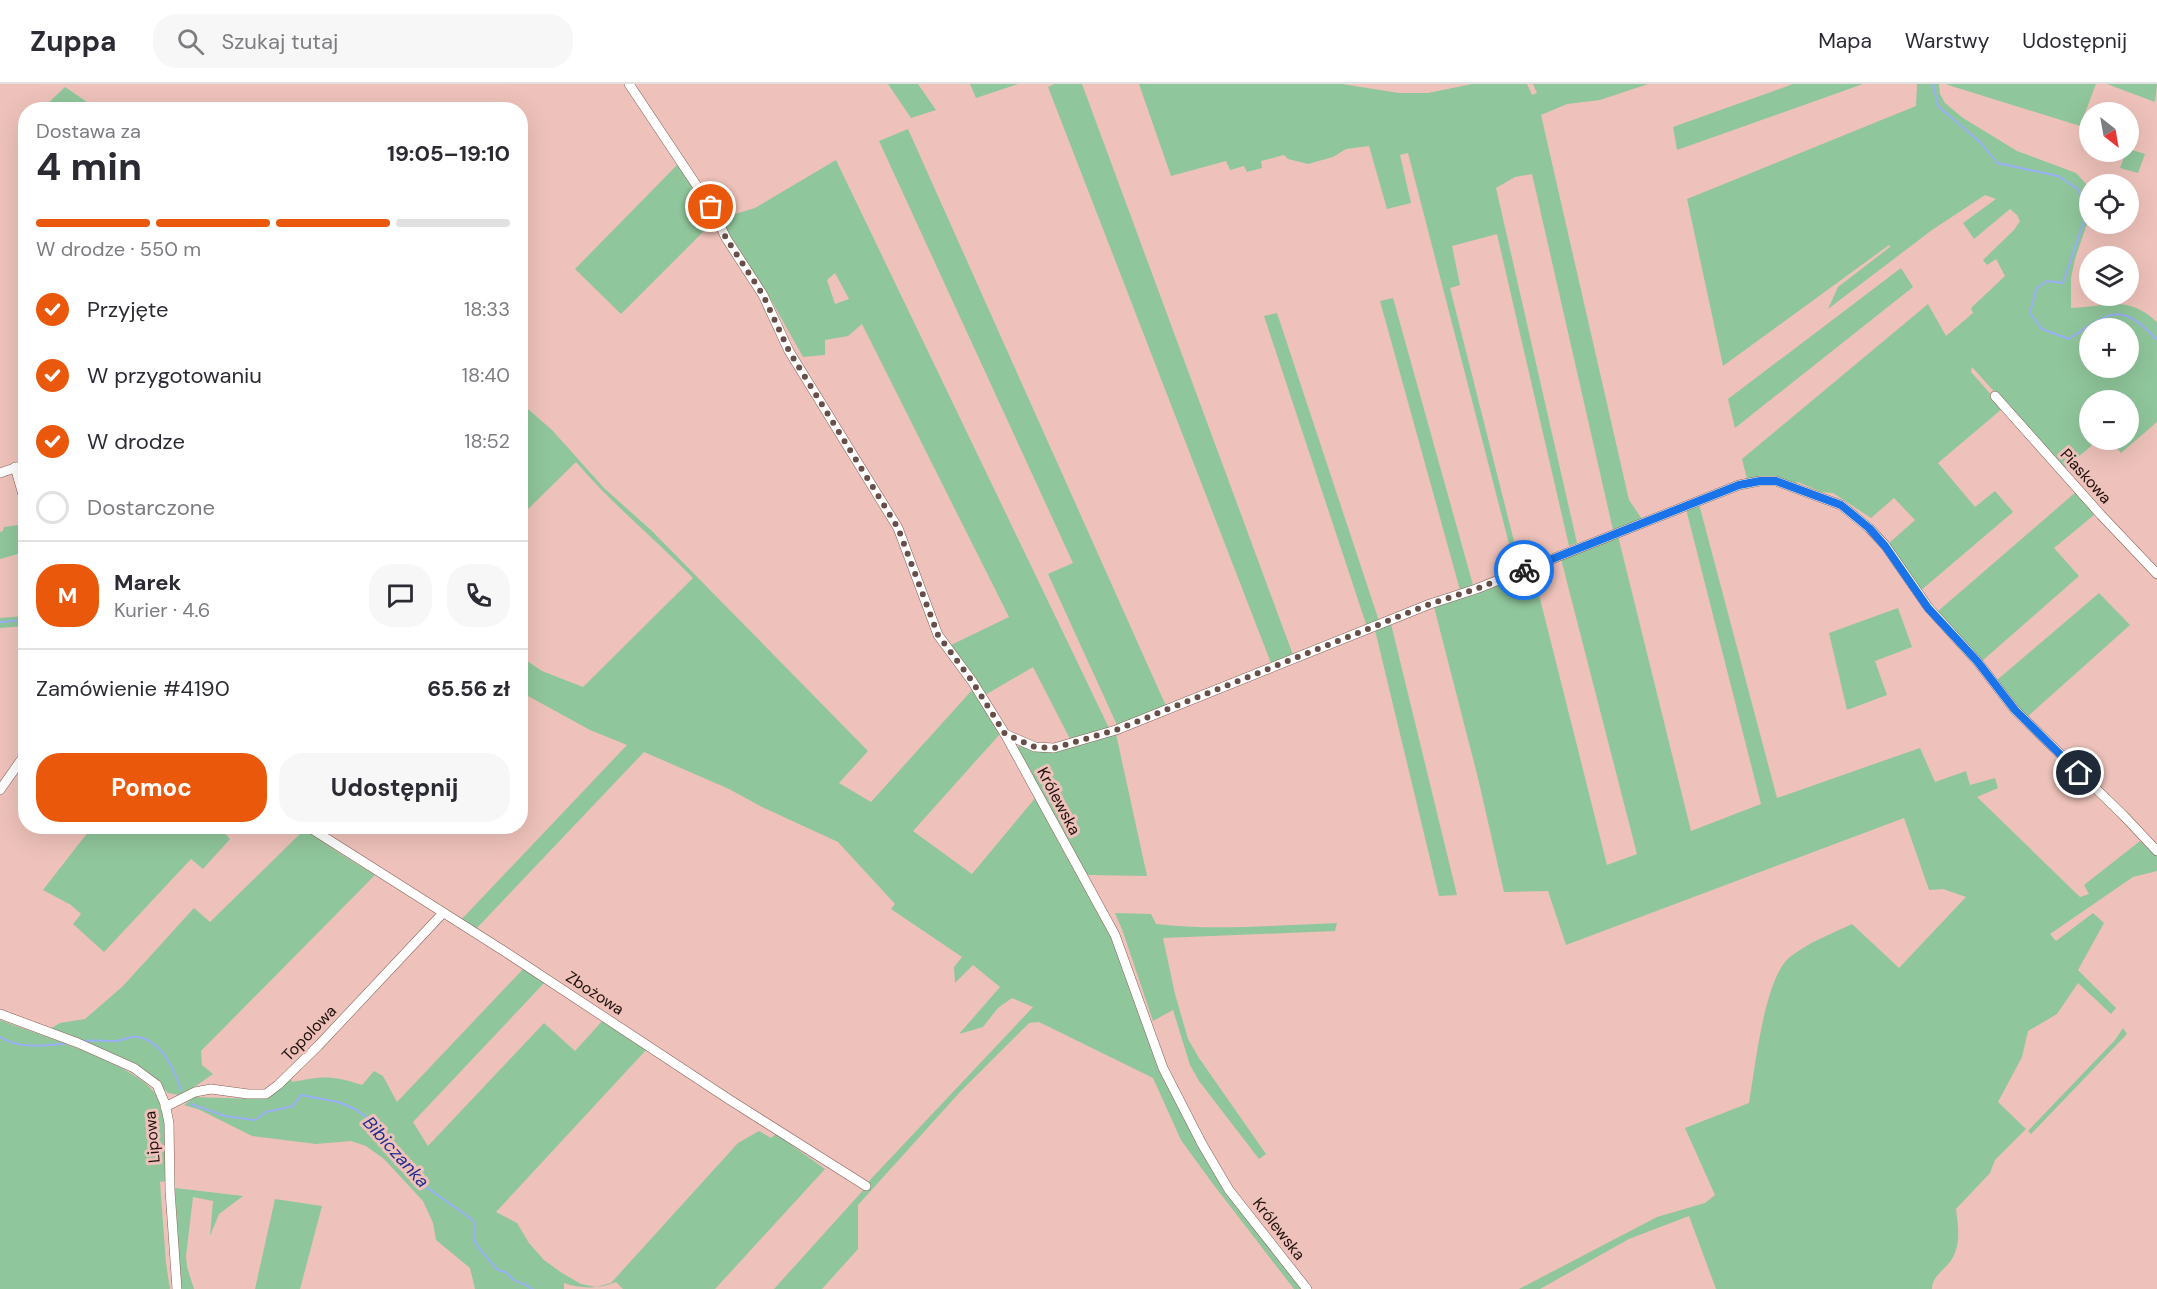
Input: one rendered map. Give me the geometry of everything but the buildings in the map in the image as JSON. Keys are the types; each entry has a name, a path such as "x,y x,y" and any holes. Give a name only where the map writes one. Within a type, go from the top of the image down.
{"street":[{"name":"Królewska","path":"629,84 711,207 726,238 752,275 789,351 898,528 938,635 972,681 1005,734 1115,935 1163,1068 1199,1138 1229,1190 1307,1289"},
{"name":"Piaskowa","path":"1995,396 2157,574"},
{"path":"0,473 18,466"},
{"path":"15,467 18,478"},
{"path":"1005,734 1035,747 1054,748 1116,730 1430,604 1476,589 1739,485 1776,481 1841,505 1869,528 1885,546 1928,608 1977,661 2015,710 2157,851"},
{"path":"0,790 18,773"},
{"name":"Zbożowa","path":"319,834 866,1186"},
{"name":"Topolowa","path":"165,1107 195,1092 211,1089 248,1095 266,1094 318,1046 443,914"},
{"name":"Lipowa","path":"0,1014 78,1042 134,1068 157,1085 169,1123 170,1190 177,1289"}],"green space":[{"path":"888,84 918,84 936,110 911,118"},
{"path":"970,84 1018,84 976,98"},
{"path":"1054,84 1082,84 1293,655 1271,663 1048,87"},
{"path":"1139,84 1342,84 1399,93 1428,93 1472,84 1527,84 1532,95 1537,93 1533,84 1648,84 1600,100 1567,104 1541,115 1629,500 1642,519 1613,530 1532,174 1515,177 1496,188 1577,543 1569,546 1497,234 1452,246 1460,285 1450,288 1520,565 1515,567 1408,153 1400,155 1411,203 1387,209 1369,146 1346,149 1333,157 1308,164 1288,159 1284,155 1261,161 1262,168 1247,172 1244,166 1230,170 1226,161 1171,176"},
{"path":"1793,84 1863,84 1677,150 1673,127"},
{"path":"1917,84 1939,84 1940,94 1945,103 1963,118 2017,151 2076,173 2079,176 2079,234 2084,234 2071,278 2071,308 2129,306 2146,313 2157,322 2157,422 2139,438 2139,390 2079,390 2079,450 2086,450 2064,469 1972,367 1971,372 2003,408 1938,463 1975,507 1995,491 2013,512 1919,592 1887,545 1915,520 1894,498 1871,518 1833,493 1821,492 1798,482 1793,484 1762,477 1747,479 1742,459 1928,304 1946,336 1973,313 1971,308 2005,276 1996,259 1987,265 1983,260 2014,230 2020,221 2017,215 2010,209 1974,239 1963,223 1996,199 1985,195 1932,230 1828,309 1838,287 1890,247 1889,245 1723,366 1687,199 1916,106"},
{"path":"1945,84 2096,84 2089,102 2079,102 2079,126"},
{"path":"2107,84 2157,84 2155,102"},
{"path":"65,87 87,102 49,102"},
{"path":"908,129 1166,706 1117,725 1048,574 1073,563 879,141"},
{"path":"2139,152 2145,154 2138,173 2120,168 2122,162 2139,162"},
{"path":"836,160 1109,728 1070,739 1033,667 985,695 949,646 1009,617 862,324 848,336 825,340 825,355 803,357 722,220 755,208","holes":["835,273 849,299 835,304 827,280"]},
{"path":"680,162 714,221 621,314 575,269"},
{"path":"1901,268 1913,287 1735,428 1728,399"},
{"path":"1393,298 1473,585 1460,590 1380,301"},
{"path":"1277,313 1379,621 1367,627 1264,316"},
{"path":"528,409 552,430 604,488 652,531 868,751 839,783 871,802 973,689 1000,734 913,831 972,874 1036,797 1112,937 1167,1085 1188,1127 1231,1196 1304,1289 1294,1289 1181,1140 1153,1078 1039,1022 1029,1023 960,1092 858,1205 858,1249 822,1289 774,1289 867,1186 869,1181 1033,1007 1012,998 998,1008 983,1027 959,1034 1000,987 973,965 955,983 954,967 962,957 891,909 895,904 838,842 729,789 644,752 475,930 460,921 627,745 590,730 528,696 528,662 542,671 583,687 693,578 576,462 528,509"},
{"path":"2077,491 2094,515 2054,548 2079,576 1982,661 1937,612"},
{"path":"1699,504 1777,798 1920,748 1935,782 1966,771 1970,785 1995,778 1998,788 1977,797 2080,897 2089,894 2084,885 2140,841 2157,856 2157,871 2133,877 2050,934 2056,941 2093,913 2104,923 2078,970 2116,1008 2111,1014 2078,983 2057,1014 2028,1031 2022,1057 1998,1102 2026,1129 1995,1160 1990,1173 1956,1209 1958,1233 1956,1251 1934,1280 1932,1289 1716,1289 1689,1216 1629,1239 1540,1289 1519,1289 1657,1217 1705,1203 1715,1195 1685,1128 1749,1103 1767,1003 1781,968 1790,957 1812,943 1852,924 1899,968 1966,897 1943,889 1929,890 1904,818 1566,945 1548,891 1504,892 1478,778 1434,607 1477,594 1533,571 1607,865 1637,854 1561,559 1618,536 1691,831 1761,804 1686,509"},
{"path":"18,525 18,554 0,559 0,532 4,527"},
{"path":"2099,593 2130,625 2027,717 1997,680"},
{"path":"1898,608 1912,647 1875,661 1887,695 1847,710 1829,633"},
{"path":"18,617 18,627 0,628 0,618"},
{"path":"1391,624 1457,895 1439,896 1375,630"},
{"path":"1116,734 1147,876 1087,875 1017,748 1022,744 1036,750"},
{"path":"87,834 226,834 230,839 203,869 191,859 104,952 73,924 81,914 71,905 43,890"},
{"path":"300,834 312,834 375,875 201,1051 202,1065 213,1074 187,1092 179,1095 168,1093 140,1067 62,1033 48,1030 60,1023 85,1019 123,986 194,908 210,922"},
{"path":"1115,913 1151,914 1156,924 1178,926 1246,927 1337,923 1335,931 1163,938 1175,994 1188,1039 1266,1154 1259,1159 1199,1081 1190,1065 1173,1010 1153,1021"},
{"path":"525,967 546,981 413,1122 428,1146 544,1023 575,1051 604,1019 647,1049 496,1212 517,1223 529,1243 544,1260 581,1284 596,1287 564,1283 564,1289 475,1289 470,1268 436,1240 433,1223 423,1201 384,1159 366,1146 351,1141 316,1144 252,1136 200,1110 184,1105 194,1097 260,1099 291,1078 292,1082 335,1078 362,1085 374,1071 383,1076 397,1102"},
{"path":"0,1020 105,1060 142,1080 153,1091 162,1110 166,1134 166,1181 160,1182 170,1289 0,1289"},
{"path":"2123,1028 2127,1034 2031,1134 2028,1131 2115,1040"},
{"path":"759,1131 771,1138 776,1134 825,1169 715,1289 623,1289 616,1282 596,1287 611,1283 738,1143"},
{"path":"175,1188 243,1196 219,1214 210,1236 213,1201 193,1197 186,1256 194,1289 181,1289"},
{"path":"275,1199 322,1206 300,1289 255,1289"}],"waterway":[{"path":"1933,84 1938,106 1981,143 1997,163 2058,176 2079,190 2085,218 2063,283 2047,281 2036,289 2030,313 2042,329 2069,339 2105,317 2123,315 2144,327 2157,340"},
{"path":"0,622 18,621"},
{"name":"Bibiczanka","path":"0,1037 24,1045 42,1046 67,1043"},
{"name":"Bibiczanka","path":"82,1041 115,1041 129,1037 147,1040 161,1050 181,1090"},
{"name":"Bibiczanka","path":"191,1104 225,1116 255,1120 266,1112 293,1106 301,1095 338,1102 355,1109 372,1121 398,1158 429,1189 473,1220 475,1242 498,1270 532,1289"}],"way so far":[{"path":"711,207 726,238 763,295 789,351 898,528 938,635 972,681 1005,734 1035,747 1054,748 1116,730 1430,604 1524,570"}],"route":[{"path":"1524,570 1739,485 1776,481 1798,489 1841,505 1869,528 1885,546 1928,608 1977,661 2015,710 2079,773"}]}
